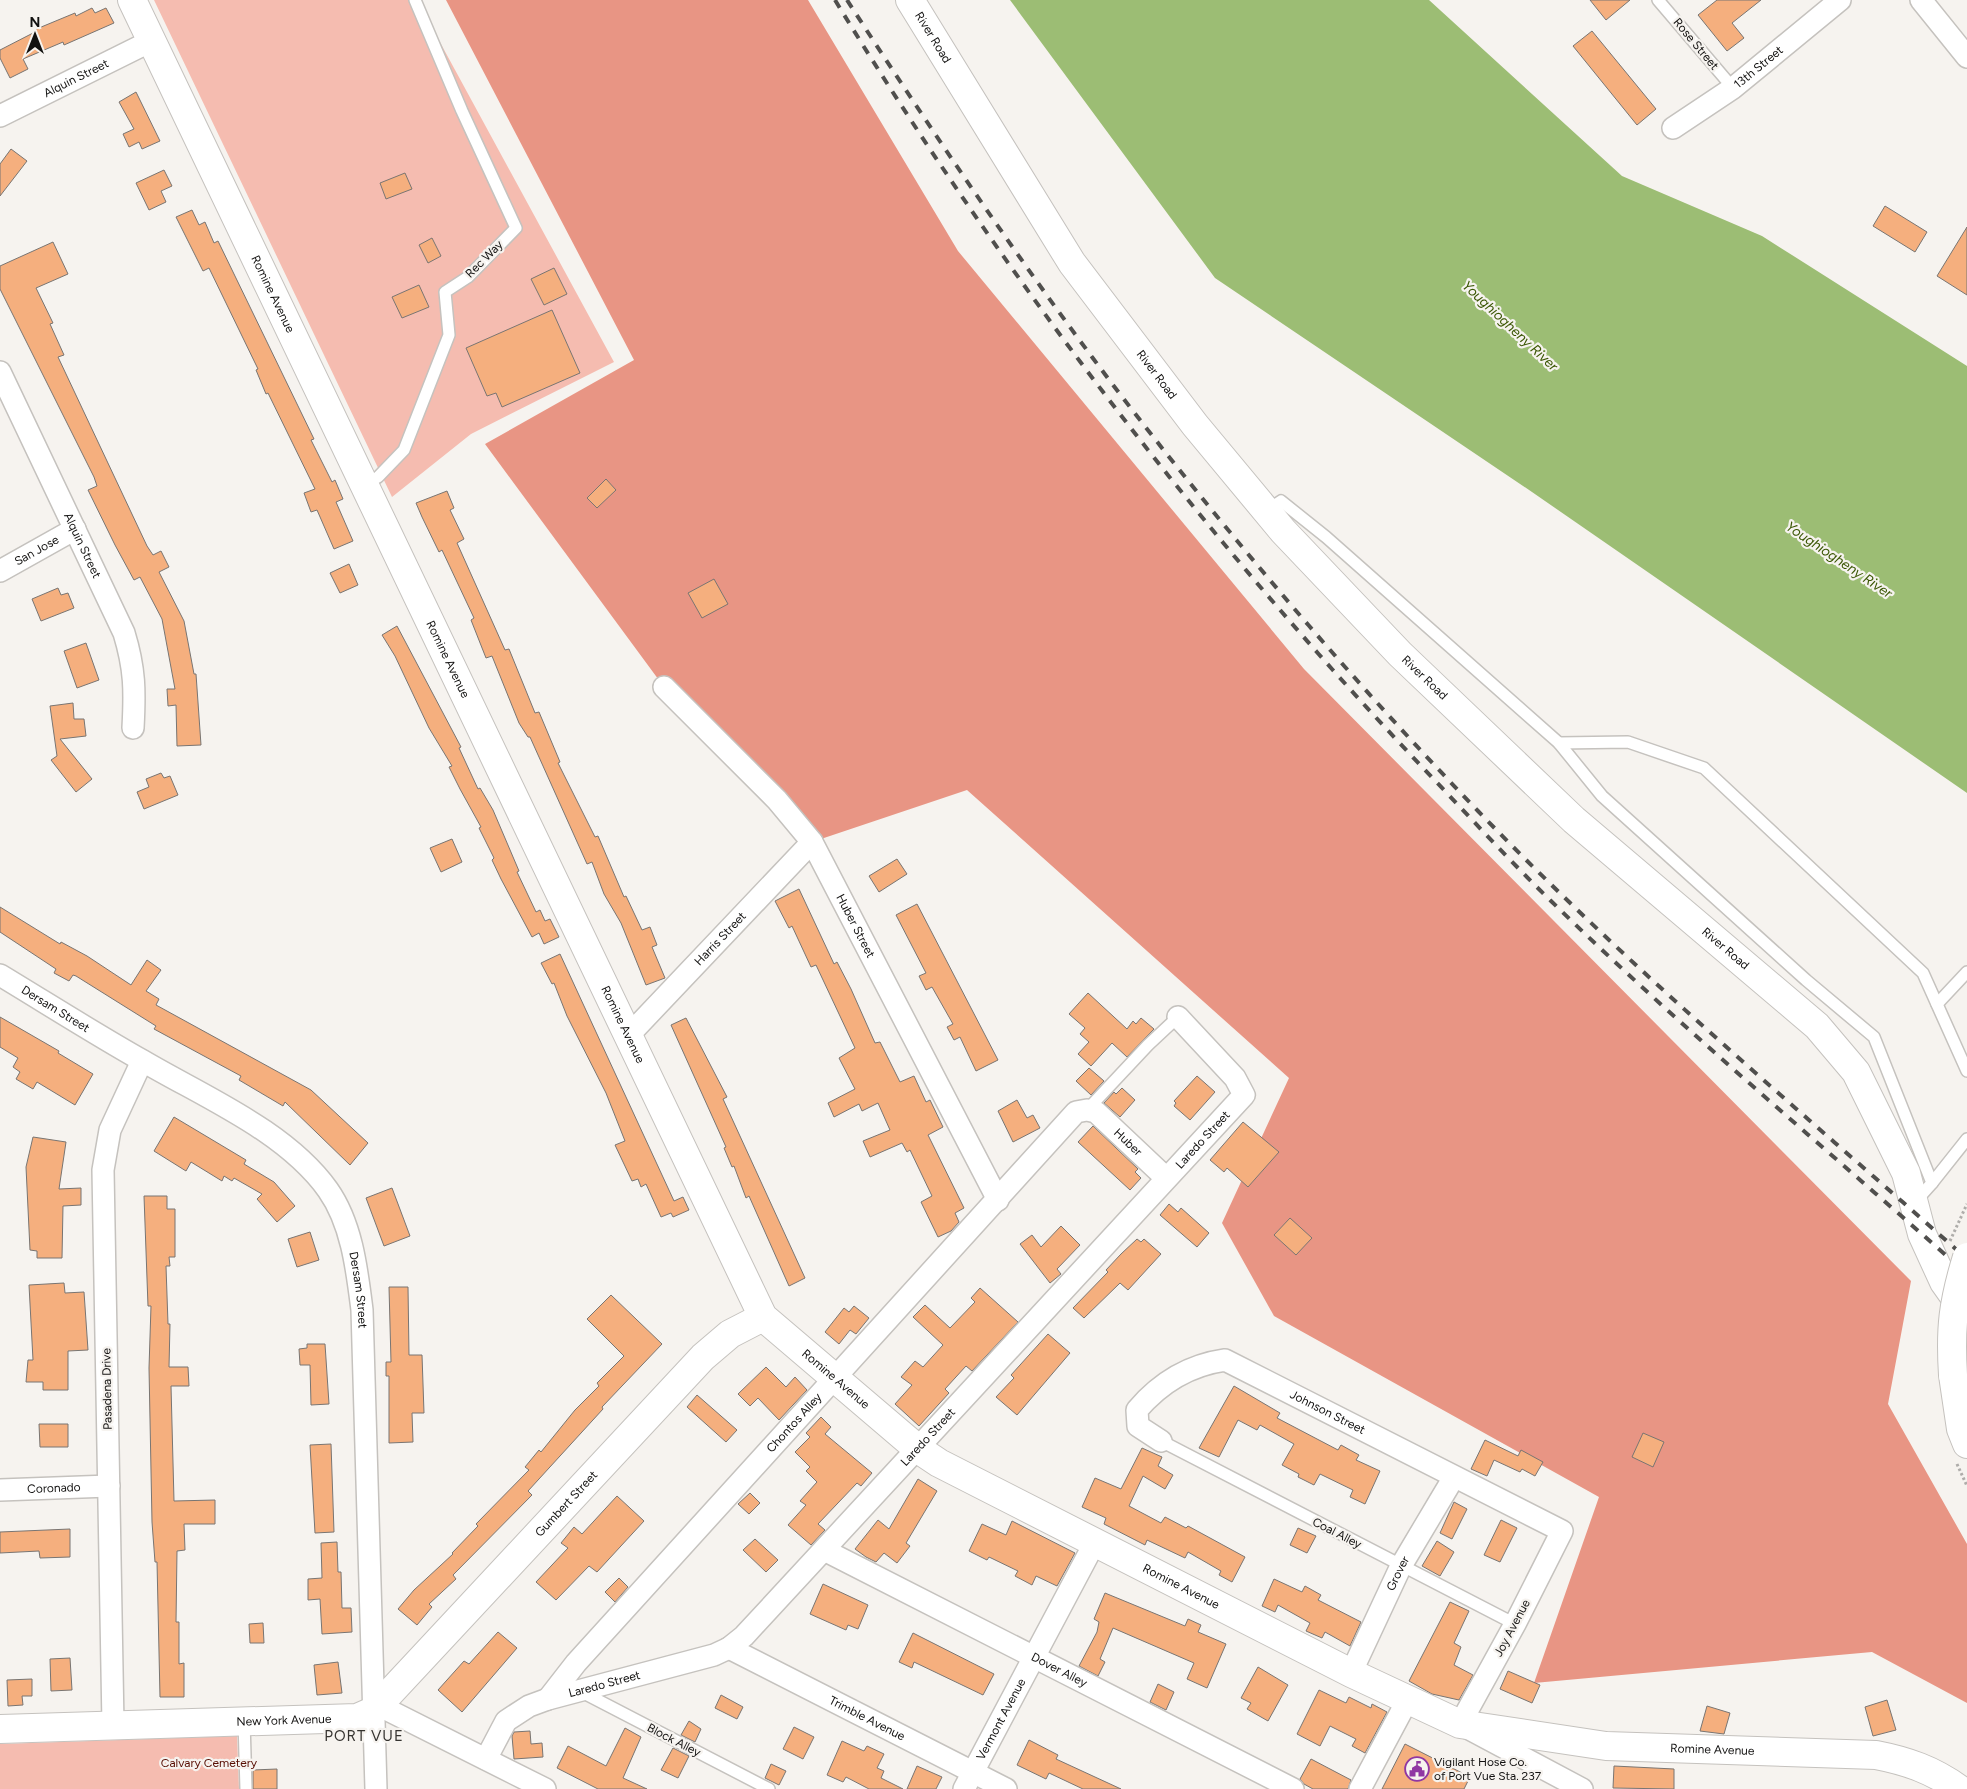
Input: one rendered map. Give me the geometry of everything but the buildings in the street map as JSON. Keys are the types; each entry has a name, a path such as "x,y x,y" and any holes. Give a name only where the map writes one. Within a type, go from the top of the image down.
{"street":[{"name":"Romine Avenue","path":"132,0 153,40 763,1317 918,1449 939,1463 1094,1544 1351,1673 1407,1701 1460,1724 1582,1789"},
{"name":"River Road","path":"910,0 1072,263 1195,425 1266,511 1400,654 1574,820 1817,1026 1856,1072 1906,1173 1922,1234 1944,1282 1967,1315"},
{"name":"13th Street","path":"1673,128 1733,88 1840,0"},
{"path":"1922,0 1967,58"},
{"name":"Alquin Street","path":"0,116 153,40"},
{"name":"Alquin Street","path":"3,385 75,529 124,633 132,658 135,683 133,728"},
{"name":"San Jose","path":"0,571 75,529"},
{"name":"Huber Street","path":"664,687 777,800 812,842 998,1200"},
{"name":"Harris Street","path":"628,1036 812,842"},
{"name":"Dersam Street","path":"0,975 142,1061 244,1118 296,1155 329,1191 347,1229 357,1268 362,1310 377,1708 376,1789"},
{"name":"Laredo Street","path":"486,1759 506,1721 529,1706 548,1698 714,1654 729,1648 744,1636 1244,1095 1235,1078 1178,1017"},
{"name":"Pasadena Drive","path":"114,1725 103,1170 110,1130 142,1061"},
{"name":"Chontos Alley","path":"548,1698 576,1663 836,1379 1076,1112 1086,1110"},
{"name":"Huber","path":"1086,1110 1096,1112 1166,1178"},
{"path":"1967,1257 1955,1297 1950,1334 1952,1375 1961,1429 1967,1444"},
{"name":"Gumbert Street","path":"377,1708 406,1674 702,1357 730,1334 763,1317"},
{"name":"Johnson Street","path":"1161,1441 1138,1426 1138,1410 1148,1397 1179,1375 1203,1363 1225,1360 1562,1531"},
{"name":"Grover","path":"1351,1673 1401,1566 1454,1477"},
{"name":"Coronado","path":"0,1490 108,1486"},
{"name":"Joy Avenue","path":"1460,1724 1515,1624 1562,1531"},
{"name":"Vermont Avenue","path":"969,1781 1094,1544"},
{"name":"Dover Alley","path":"824,1550 1293,1789"},
{"name":"Trimble Avenue","path":"729,1648 969,1781 1006,1789"},
{"path":"1360,1789 1407,1701"},
{"path":"377,1708 545,1789"},
{"name":"New York Avenue","path":"0,1729 357,1718 377,1708"},
{"name":"Romine Avenue","path":"1460,1724 1606,1746 1876,1755 1907,1762 1931,1771 1959,1789"}],"lane":[{"name":"Rec Way","path":"365,484 378,477 404,450 448,335 445,292 468,277 516,228 415,0"},
{"name":"Rose Street","path":"1658,0 1733,88"},
{"path":"1266,511 1281,500 1326,537 1558,743 1602,796 1806,980 1874,1037 1932,1183"},
{"path":"1558,743 1628,742 1704,768 1923,973 1967,1071"},
{"path":"1937,1004 1967,972"},
{"path":"1086,1110 1148,1045 1178,1017"},
{"path":"1914,1204 1967,1139"},
{"name":"Coal Alley","path":"1161,1441 1515,1624"},
{"name":"Block Alley","path":"578,1690 769,1789"},
{"path":"244,1721 246,1789"}],"green space":[{"path":"154,0 417,0 614,362 471,434 392,497"},
{"name":"Calvary Cemetery","path":"237,1736 239,1789 0,1789 0,1744"}],"shaded area":[{"path":"446,0 808,0 958,251 1304,669 1911,1281 1888,1404 1967,1544 1967,1703 1872,1652 1534,1683 1599,1497 1274,1316 1222,1223 1289,1078 967,790 812,842 664,687 485,444 634,360"}],"water":[{"name":"Youghiogheny River","path":"1010,0 1429,0 1622,176 1762,236 1967,366 1967,793 1532,492 1215,278"}],"railway":[{"path":"835,0 967,204 1037,303 1110,401 1262,590 1425,770 1551,901 1704,1043 1967,1274"},
{"path":"847,0 981,202 1087,350 1208,505 1340,661 1431,762 1536,870 1596,928 1718,1040 1967,1259"}],"place":[{"name":"Vigilant Hose Co. of Port Vue Sta. 237","path":"1417,1769"}],"district":[{"name":"PORT VUE","path":"364,1736"}]}
